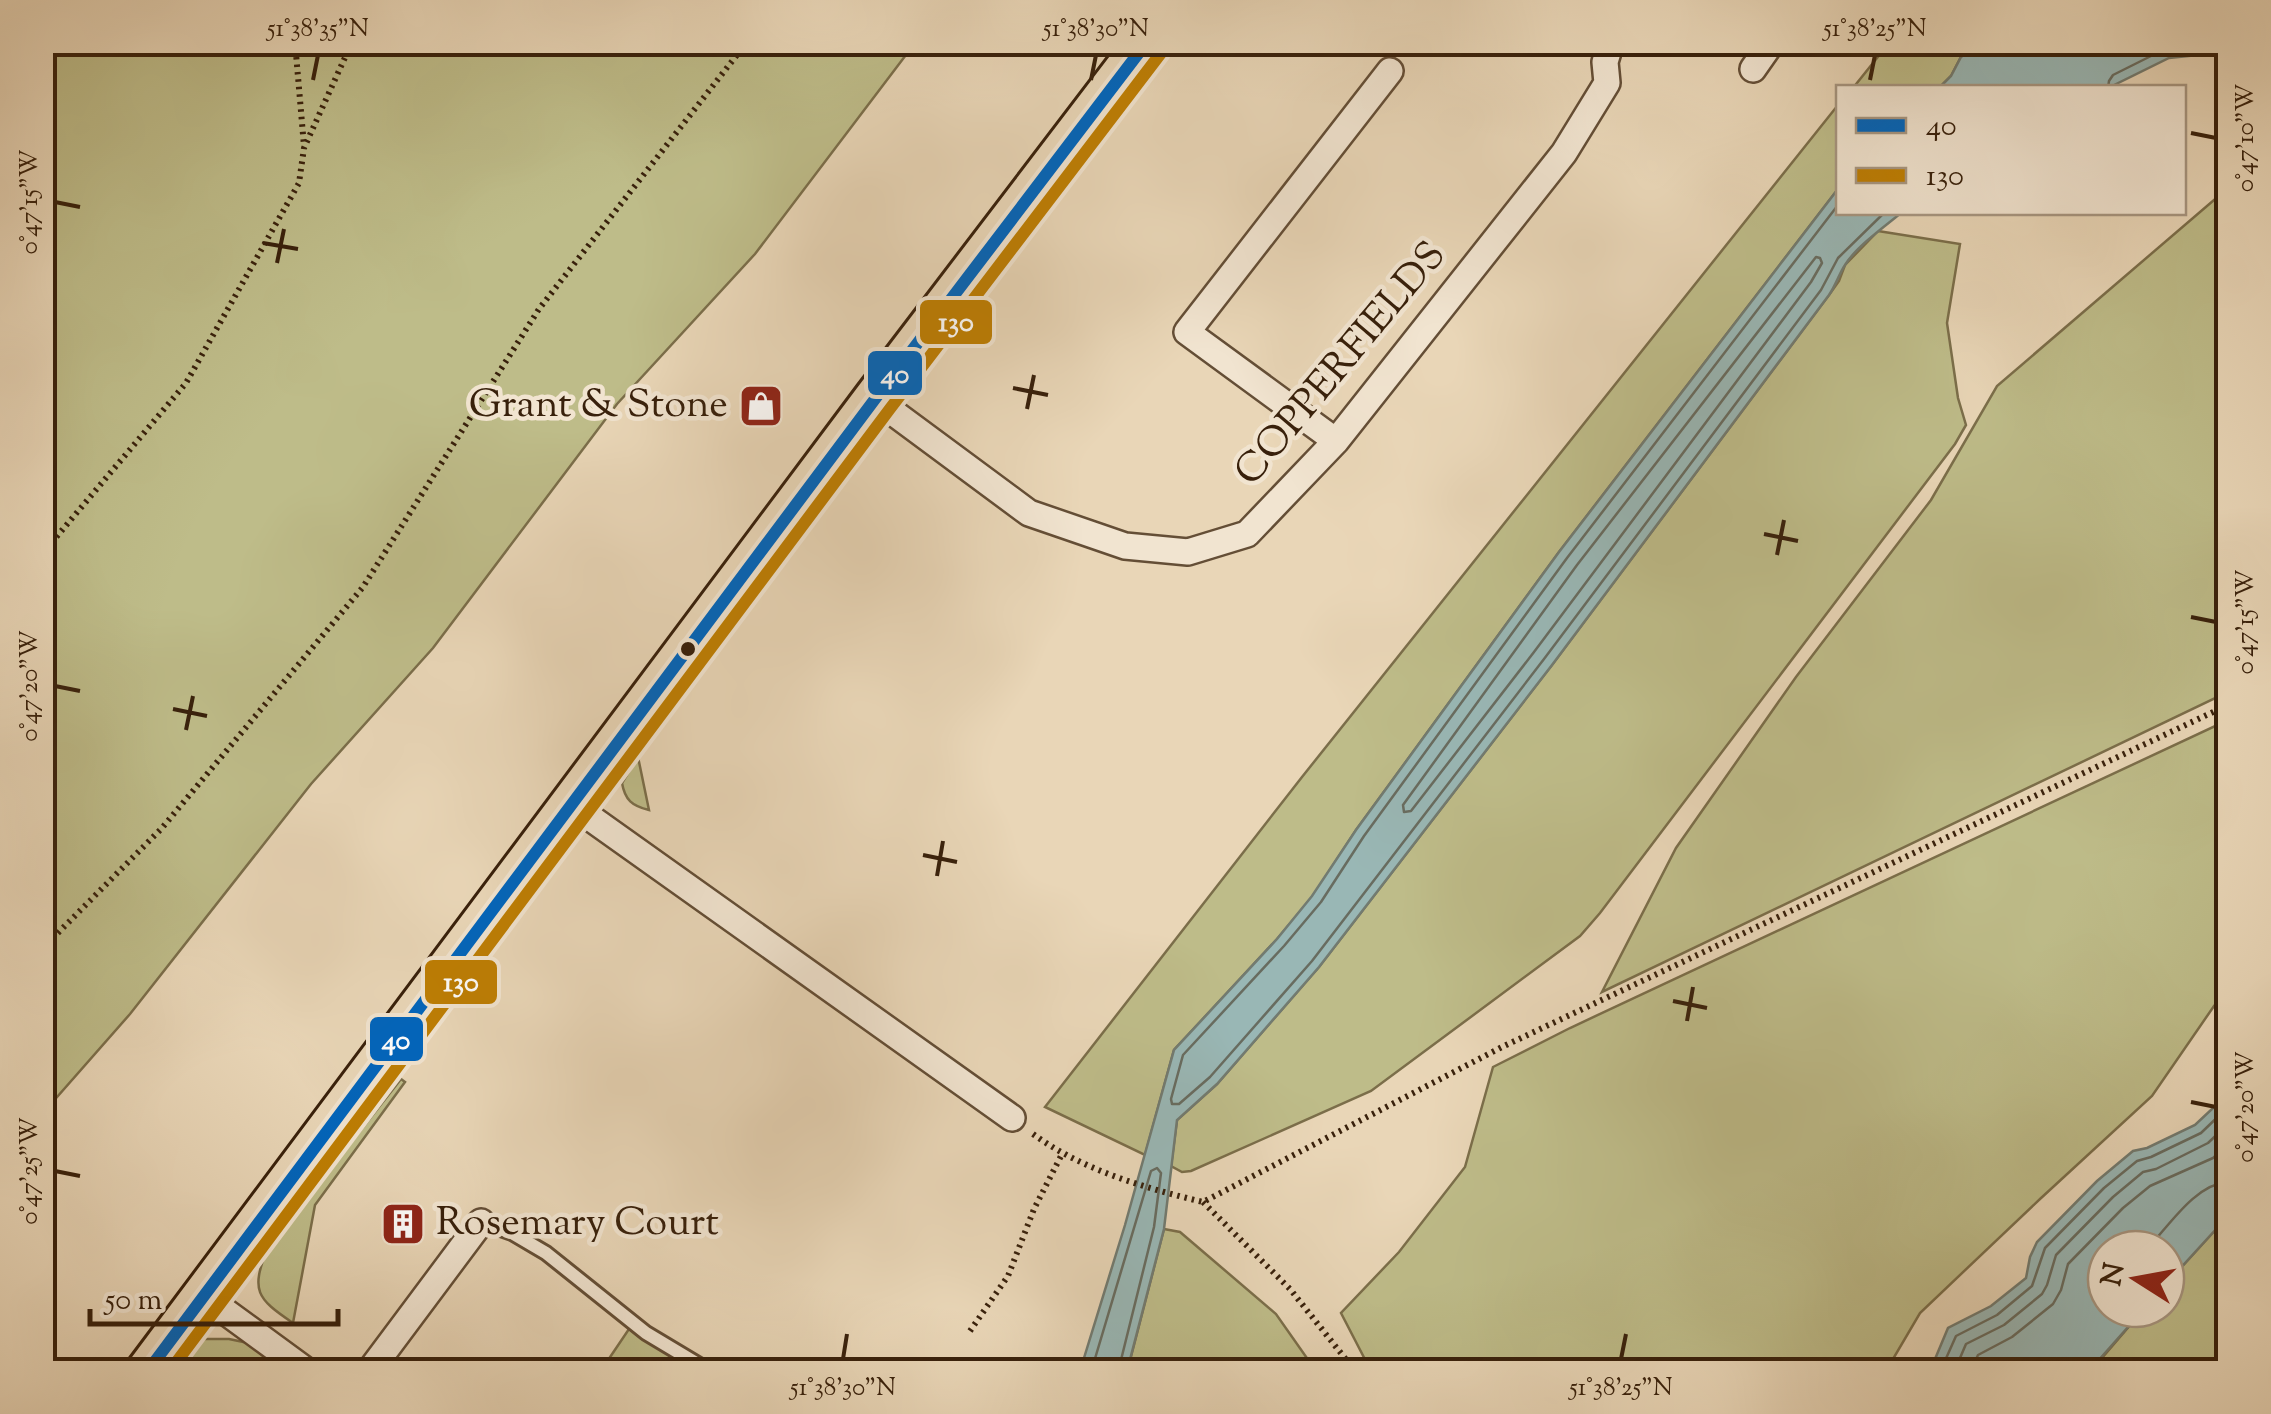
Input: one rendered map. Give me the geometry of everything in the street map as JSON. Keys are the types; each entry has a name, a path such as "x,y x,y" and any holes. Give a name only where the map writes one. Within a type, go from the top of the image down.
{"highway":[{"path":"147,1372 1148,42"}],"street":[{"name":"COPPERFIELDS","path":"876,399 1029,513 1125,546 1188,552 1247,534 1336,442 1564,153 1607,83 1605,62 1611,42"},
{"path":"1753,69 1772,42"},
{"path":"1336,442 1186,332 1390,72"},
{"path":"572,804 1012,1118"},
{"path":"370,1372 481,1222"},
{"path":"204,1296 308,1372"}],"lane":[{"path":"481,1222 512,1233 546,1253 646,1333 711,1372"}],"path":[{"path":"42,554 186,383 299,182 304,148 294,42"},
{"path":"304,148 352,42"},
{"path":"42,949 162,828 363,587 539,310 748,42"},
{"path":"1203,1202 1502,1046 2228,705"},
{"path":"1012,1118 1062,1154 1203,1202 1290,1288 1352,1372"},
{"path":"970,1331 1008,1276 1034,1209 1062,1154"}],"shaded area":[{"path":"42,43 915,43 755,254 617,404 433,648 311,784 130,1014 43,1113"},
{"path":"1889,43 1985,43 1961,57 1942,85 1855,85"},
{"path":"1836,108 1836,192 1559,552 1356,830 1313,896 1174,1050 1145,1155 1045,1107 1302,777"},
{"path":"2228,188 2228,692 1602,992 1676,848 1796,677 1931,500 1997,386"},
{"path":"1878,231 1960,244 1947,323 1966,425 1955,444 1580,936 1371,1091 1191,1171 1182,1172 1171,1166 1177,1120 1217,1084 1319,967 1552,665 1829,295 1845,265"},
{"path":"2228,720 2228,989 2152,1096 1920,1313 1886,1371 1371,1371 1341,1313 1399,1252 1465,1167 1493,1067"},
{"path":"638,757 649,810 630,801 622,783"},
{"path":"401,1079 405,1082 315,1205 293,1323 271,1307 260,1292 259,1275 267,1249"},
{"path":"2228,1216 2228,1371 2090,1372 2127,1329 2186,1329 2186,1262"},
{"path":"1164,1229 1180,1232 1276,1314 1316,1371 1127,1372"},
{"path":"631,1326 679,1362 671,1371 600,1372"},
{"path":"204,1339 248,1343 268,1360 246,1371 170,1372"}],"water":[{"path":"1985,42 2228,42 2198,55 2169,58 2114,85 1942,85 1961,57"},
{"path":"1836,192 1836,215 1899,215 1850,258 1829,295 1552,665 1319,967 1217,1084 1177,1120 1164,1229 1127,1371 1080,1371 1174,1050 1312,896 1559,552"},
{"path":"2228,1094 2228,1216 2186,1262 2186,1229 2086,1229 2086,1329 2126,1329 2089,1371 1930,1371 1948,1328 1991,1306 2026,1278 2037,1242 2097,1181 2133,1151 2195,1125"}],"transit line":[{"name":"40","path":"147,1372 1147,42"},
{"name":"130","path":"169,1372 1161,53"}],"place":[{"name":"Grant & Stone","path":"761,406"},
{"name":"Rosemary Court","path":"403,1224"}]}
